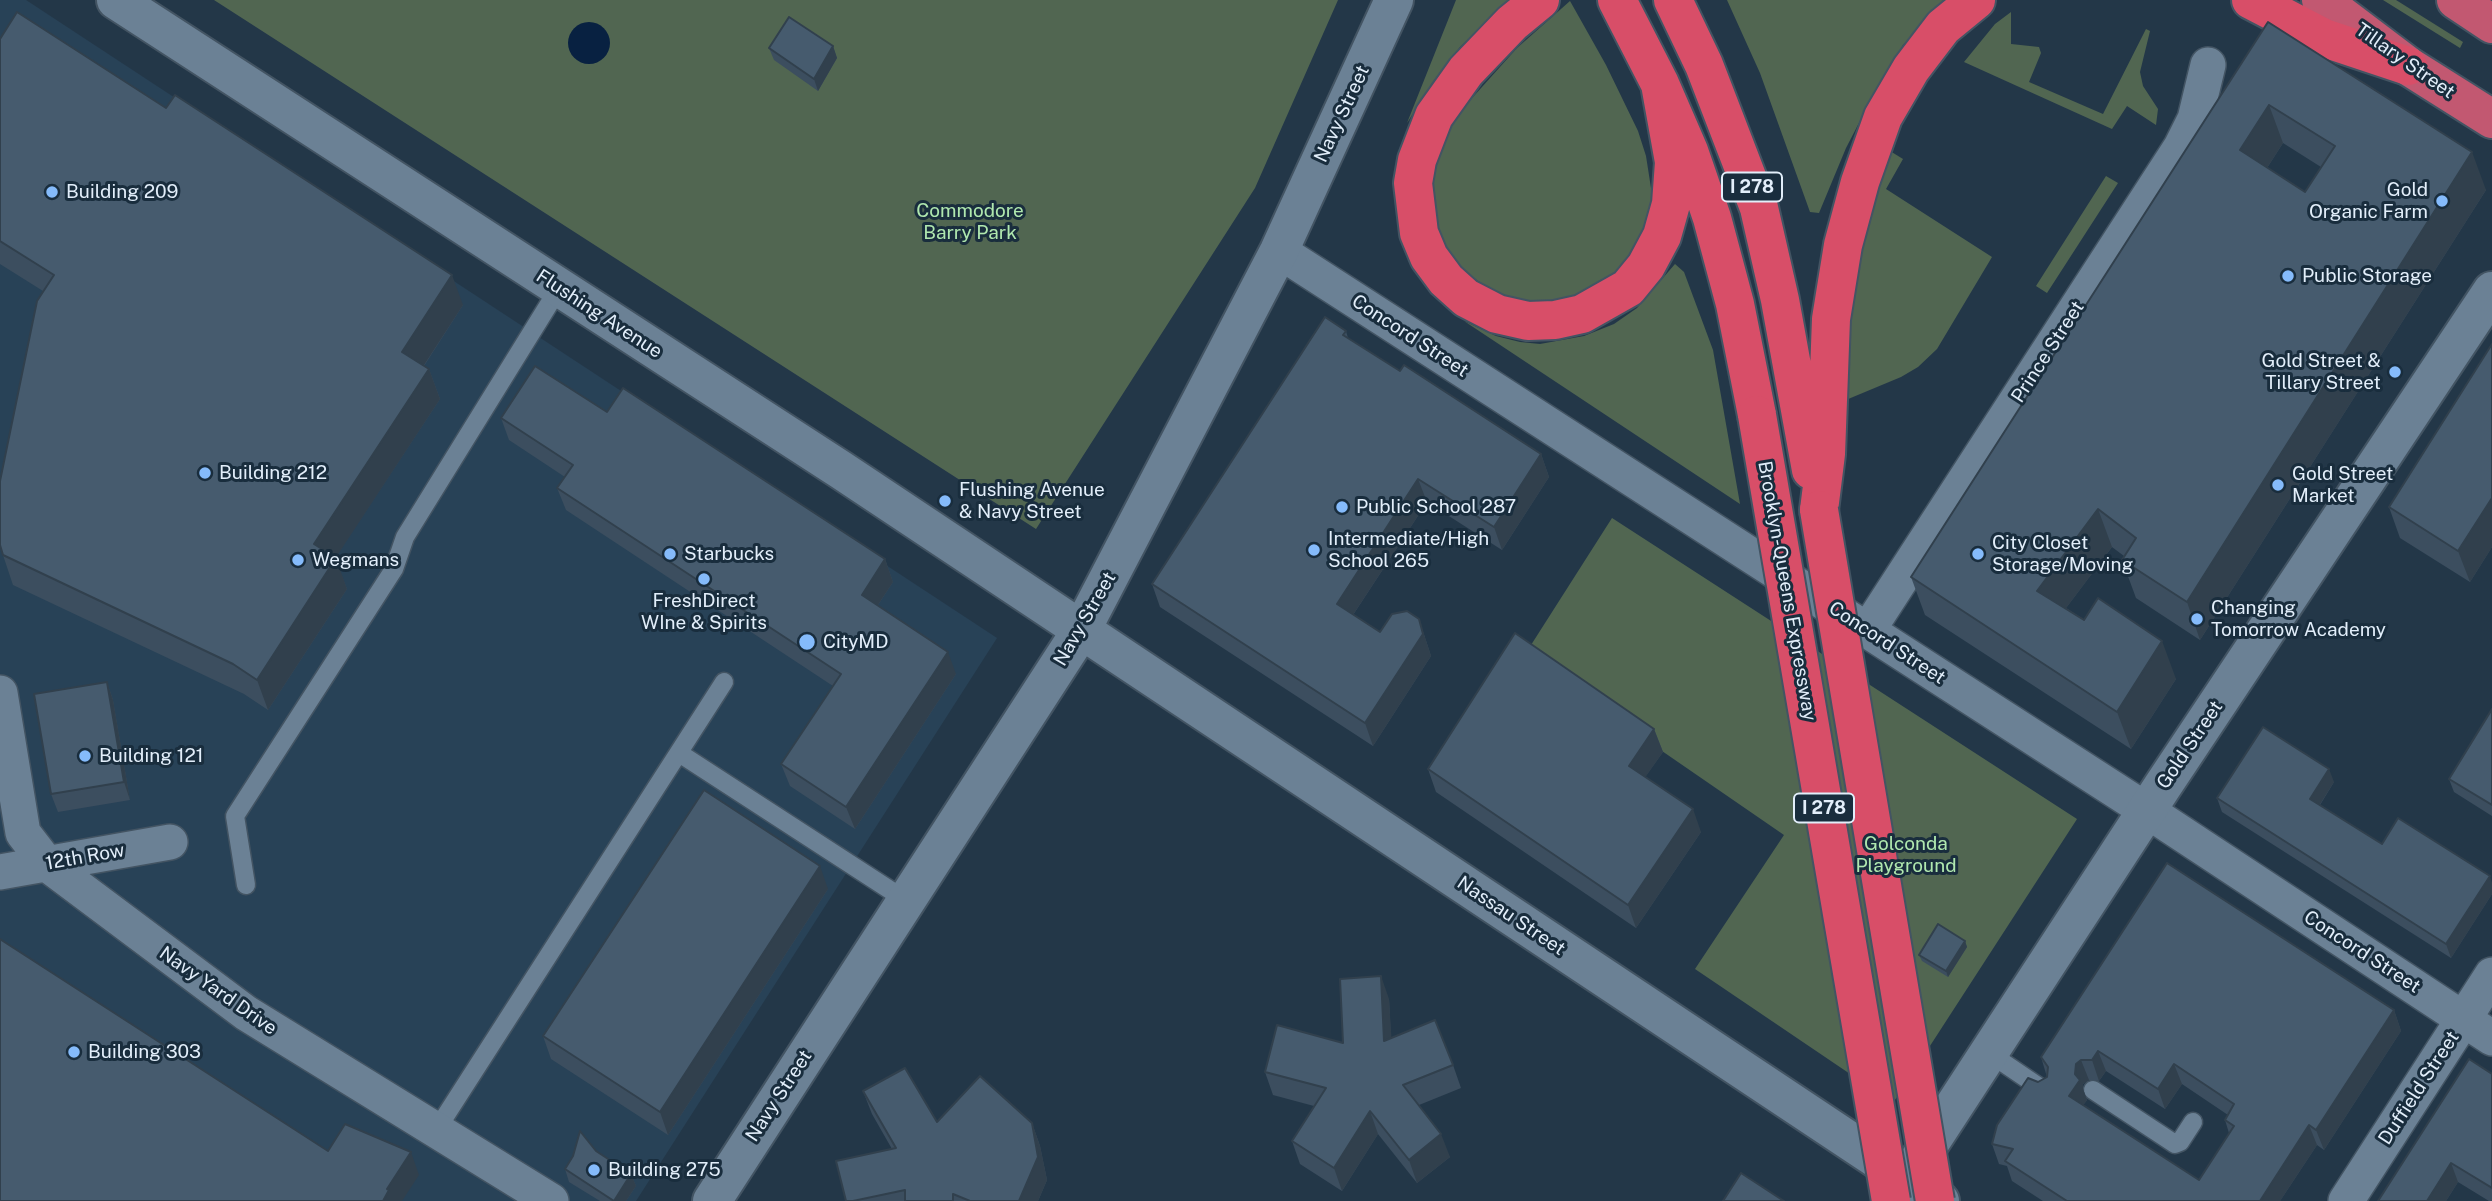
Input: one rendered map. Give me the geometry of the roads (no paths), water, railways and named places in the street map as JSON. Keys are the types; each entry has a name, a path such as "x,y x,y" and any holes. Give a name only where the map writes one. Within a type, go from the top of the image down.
{"highway":[{"path":"1540,0 1512,23 1466,71 1434,116 1417,160 1413,183 1419,233 1429,257 1446,280 1466,298 1497,314 1528,321 1555,320 1582,314 1628,288 1646,266 1657,246 1671,204 1674,162 1660,85"},
{"name":"Brooklyn-Queens Expressway","path":"1617,0 1660,85 1689,151 1712,218 1735,304 1906,1196"},
{"name":"I 278","path":"1674,0 1704,65 1759,208 1814,405 1819,510 1906,1196"},
{"path":"1814,405 1850,216 1870,150 1896,92 1925,48 1943,27 1976,0"},
{"path":"2250,0 2324,38 2409,66"},
{"name":"Tillary Street","path":"2321,0 2409,66 2492,119"},
{"path":"2456,0 2492,23"}],"main road":[{"name":"Flushing Avenue","path":"116,0 281,104 1082,629"},
{"name":"Navy Street","path":"712,1201 1082,629 1279,251 1394,0"},
{"name":"Gold Street","path":"1906,1196 1989,1053 2492,291"},
{"name":"Nassau Street","path":"1082,629 1906,1196 1940,1201"}],"street":[{"name":"Prince Street","path":"1868,630 2181,147 2195,119 2208,65"},
{"name":"Concord Street","path":"1279,251 2147,810 2478,1029"},
{"name":"Navy Yard Drive","path":"0,693 23,833 47,864 246,1013 551,1201"},
{"name":"12th Row","path":"0,872 170,842"},
{"name":"Duffield Street","path":"2346,1201 2478,1029 2492,975"}],"lane":[{"path":"246,885 235,816 394,569 405,537 559,288"},
{"path":"437,1129 724,682"},
{"path":"680,752 907,901"},
{"path":"1989,1053 2045,1091"},
{"path":"2093,1090 2175,1143 2180,1142 2193,1122"}],"place":[{"name":"Building 209","path":"52,192"},
{"name":"Gold Organic Farm","path":"2442,201"},
{"name":"Public Storage","path":"2288,276"},
{"name":"Gold Street & Tillary Street","path":"2395,372"},
{"name":"Building 212","path":"205,473"},
{"name":"Gold Street Market","path":"2278,485"},
{"name":"Flushing Avenue & Navy Street","path":"945,501"},
{"name":"Public School 287","path":"1342,507"},
{"name":"Intermediate/High School 265","path":"1314,550"},
{"name":"Starbucks","path":"670,554"},
{"name":"City Closet Storage/Moving","path":"1978,554"},
{"name":"Wegmans","path":"298,560"},
{"name":"FreshDirect WIne & Spirits","path":"704,579"},
{"name":"Changing Tomorrow Academy","path":"2197,619"},
{"name":"CityMD","path":"807,642"},
{"name":"Building 121","path":"85,756"},
{"name":"Building 303","path":"74,1052"},
{"name":"Building 275","path":"594,1170"}],"park label":[{"name":"Commodore Barry Park","path":"970,222"},
{"name":"Golconda Playground","path":"1906,855"}]}
